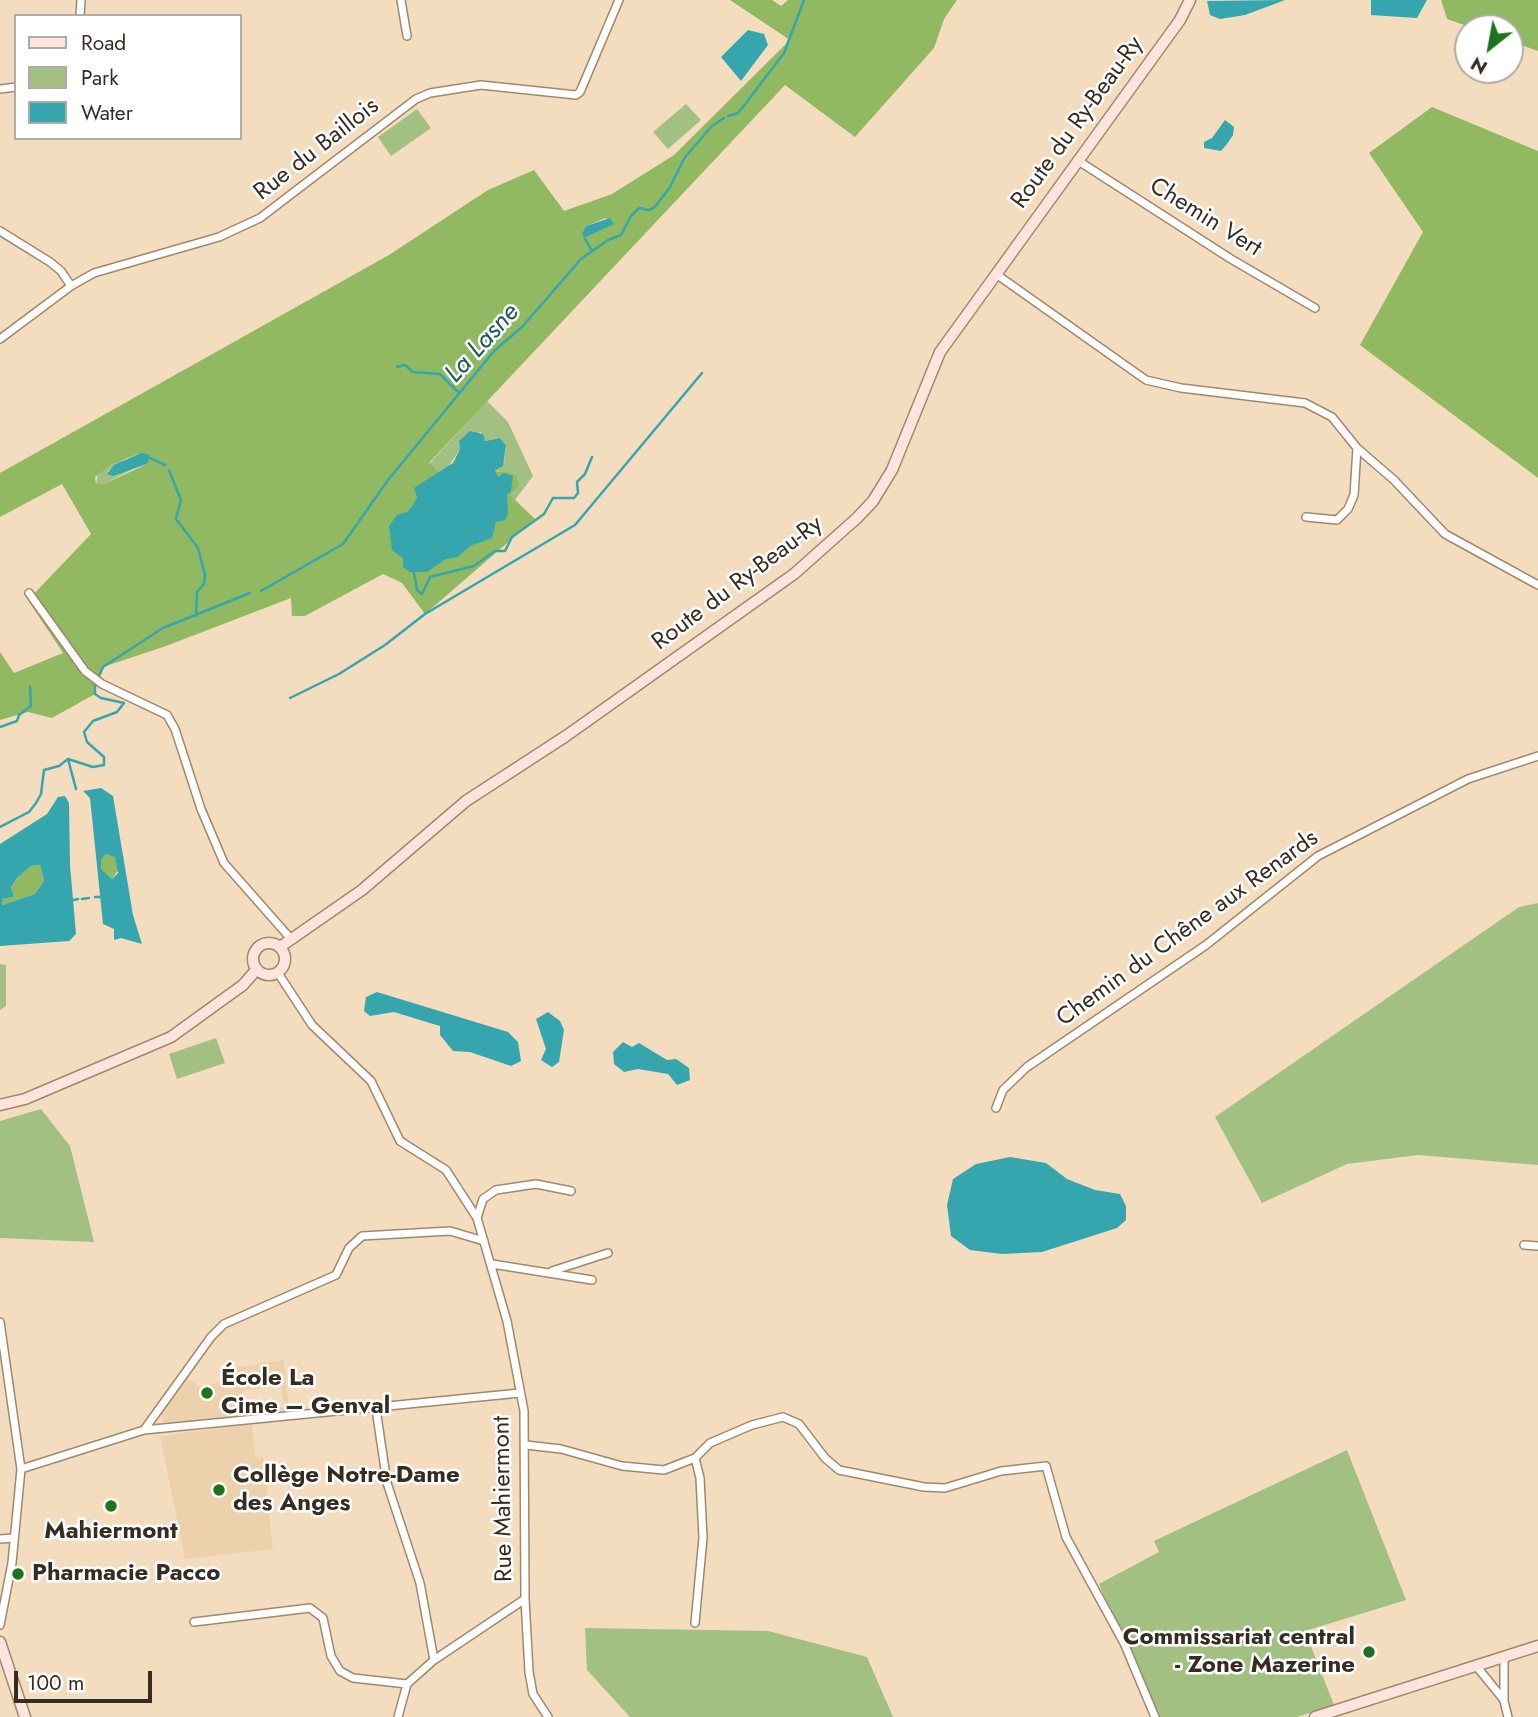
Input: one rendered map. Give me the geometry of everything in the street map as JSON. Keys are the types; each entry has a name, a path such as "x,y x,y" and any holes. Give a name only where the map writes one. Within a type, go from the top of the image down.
{"street":[{"path":"401,0 407,36"},
{"name":"Rue du Baillois","path":"0,339 71,286 110,267 242,228 267,213 406,105 430,93 481,85 576,95 619,0"},
{"name":"Route du Ry-Beau-Ry","path":"280,947 362,890 466,802 566,736 794,574 857,518 873,501 892,470 940,352 1076,160 1180,20 1190,0"},
{"name":"Chemin Vert","path":"1076,160 1315,308"},
{"path":"0,231 50,262 61,271 71,286"},
{"path":"996,274 1134,374 1164,385 1304,403 1325,411 1339,423 1357,448 1394,480 1445,534 1538,585"},
{"path":"1306,517 1336,520 1348,509 1354,495 1357,448"},
{"path":"29,593 85,670 102,684 167,715 175,729 201,809 224,863 291,939"},
{"name":"Chemin du Chêne aux Renards","path":"996,1108 1003,1090 1027,1067 1185,960 1318,856 1401,816 1462,782 1538,757"},
{"path":"270,943 280,947 285,961 278,973 267,976 256,970 253,954 260,945 270,943"},
{"path":"0,1105 24,1099 171,1037 243,985 256,970"},
{"name":"Rue Mahiermont","path":"278,973 312,1026 371,1081 400,1140 446,1170 477,1218 492,1264 520,1393 526,1446 523,1475 525,1600 435,1660 407,1684"},
{"path":"477,1218 482,1199 496,1190 536,1184 571,1191"},
{"path":"144,1430 211,1337 224,1324 336,1275 349,1248 362,1236 450,1231 484,1241"},
{"path":"1524,1245 1538,1246"},
{"path":"548,1272 608,1253"},
{"path":"492,1264 592,1280"},
{"path":"0,1322 21,1469 3,1621 0,1625"},
{"path":"21,1469 144,1430 520,1393"},
{"path":"376,1409 387,1483 419,1583 435,1660"},
{"path":"526,1446 561,1449 647,1470 674,1468 695,1458 710,1443 752,1424 783,1417 799,1424 825,1458 839,1470 945,1488 1001,1471 1046,1466 1066,1537 1124,1643 1154,1717"},
{"path":"695,1458 700,1478 703,1538 695,1623"},
{"path":"0,1539 13,1538"},
{"path":"525,1600 532,1689 548,1717"},
{"path":"194,1622 310,1608 323,1618 331,1656 340,1671 353,1678 407,1684 398,1717"},
{"path":"0,1642 25,1717"},
{"path":"1315,1717 1538,1646"},
{"path":"1504,1659 1504,1701 1508,1717"},
{"path":"1477,1667 1504,1701"}],"shaded area":[{"name":"École La Cime – Genval","path":"284,1360 289,1411 256,1414 255,1410 284,1406 281,1386 242,1391 243,1403 238,1405 240,1417 165,1427 161,1415 185,1377 195,1382 196,1387 222,1382 220,1370"},
{"name":"Collège Notre-Dame des Anges","path":"252,1424 255,1458 263,1457 273,1549 185,1559 160,1436"}],"green space":[{"path":"730,0 772,0 781,6 788,0 957,0 944,19 934,48 855,137 785,85 429,463 445,478 505,471 516,475 519,485 510,495 535,519 425,614 402,583 383,574 305,616 292,616 291,598 103,667 95,684 95,694 52,718 28,712 0,720 0,652 14,673 63,653 28,600 91,534 62,484 0,517 0,473 389,255 488,190 534,170 564,211 612,194 674,155 790,40","holes":["606,218 613,224 584,238 586,226","141,453 147,464 104,484 96,484 95,477 112,464"]},
{"path":"1441,0 1538,0 1538,51 1524,46 1524,14 1454,14 1454,21 1447,19"},
{"path":"686,104 701,120 668,149 653,132"},
{"path":"1432,107 1538,151 1538,478 1360,345 1423,232 1369,153"},
{"path":"417,109 431,128 391,156 378,137"},
{"path":"487,401 508,422 533,476 515,500 509,495 505,471 495,472 495,467 504,462 506,445 500,438 485,441 481,432 466,436 459,441 460,449 447,469 439,473 429,464"},
{"path":"119,459 125,459 107,472 135,468 104,484 96,484 98,474"},
{"path":"106,854 115,856 118,870 112,879 101,869 101,860"},
{"path":"40,865 44,881 35,894 2,905 2,899 14,897 11,887 17,878 31,866"},
{"path":"1538,903 1538,1165 1418,1155 1347,1164 1262,1203 1215,1117 1519,907"},
{"path":"0,964 6,965 6,1006 0,1010"},
{"path":"216,1038 225,1063 177,1079 169,1054"},
{"path":"41,1109 70,1146 94,1242 0,1238 0,1121"},
{"path":"1347,1450 1406,1600 1305,1631 1334,1705 1297,1717 1154,1717 1099,1584 1159,1552 1154,1541"},
{"path":"585,1628 768,1631 867,1657 893,1717 630,1717 587,1670"}],"water":[{"path":"1285,0 1245,15 1220,19 1210,15 1207,1"},
{"path":"1371,0 1427,0 1417,18 1371,15"},
{"path":"748,30 764,34 768,45 741,81 721,57"},
{"path":"1225,120 1234,127 1233,135 1227,144 1221,151 1204,148 1204,142 1212,138"},
{"path":"610,218 614,224 584,238 582,234 586,226"},
{"path":"470,431 483,434 485,441 500,438 506,445 503,466 495,470 498,477 504,473 513,476 511,491 507,495 508,514 505,520 496,522 492,538 470,546 458,557 446,559 427,572 410,572 403,567 403,558 392,550 389,526 397,515 407,512 413,505 417,497 414,488 453,463 460,449 459,441"},
{"path":"141,453 150,455 147,464 113,476 107,474 114,465"},
{"path":"101,788 113,796 133,915 142,944 121,938 114,940 114,929 103,924 90,798 83,791","holes":["106,854 115,857 118,873 112,879 101,869 101,860"]},
{"path":"65,796 69,803 70,865 76,934 69,941 0,946 0,844 47,814 58,797","holes":["40,865 44,881 35,894 2,905 2,899 14,897 11,887 31,866"]},
{"path":"377,992 508,1032 518,1042 521,1061 511,1066 470,1052 453,1051 440,1035 440,1026 394,1012 370,1016 364,1011 366,997"},
{"path":"548,1012 560,1021 564,1030 559,1062 552,1067 541,1060 546,1049 536,1019"},
{"path":"623,1042 632,1047 639,1043 667,1060 676,1059 689,1068 690,1080 677,1085 668,1074 638,1069 624,1072 614,1064 613,1052"},
{"path":"1010,1157 1046,1163 1067,1179 1095,1190 1120,1194 1126,1206 1126,1220 1117,1228 1042,1252 1002,1254 970,1250 951,1236 947,1205 953,1179 976,1164"}],"waterway":[{"name":"La Lasne","path":"728,116 738,113 784,53 804,0"},
{"name":"La Lasne","path":"261,591 343,544 388,480 494,351 522,327 581,259 608,240 621,235 631,216 639,208 649,210 655,207 670,187 685,157 712,126 724,118"},
{"path":"585,239 592,251"},
{"path":"397,367 405,365 413,372 440,374 459,393"},
{"path":"290,698 339,674 385,645 425,614 575,525 702,373"},
{"path":"414,573 417,590 422,594 430,577 474,566 495,551 505,551 512,537 544,514 553,498 574,498 578,493 577,482 585,474 592,457"},
{"path":"150,458 165,465"},
{"path":"169,470 181,500 176,519 198,548 205,575 204,584 197,592 196,616"},
{"name":"La Lasne","path":"99,676 103,667 163,628 250,593"},
{"name":"La Lasne","path":"0,827 29,812 36,803 41,794 44,770 59,766 68,759 93,767 104,765 104,757 87,742 84,732 93,721 117,712 124,703 101,698 95,694 95,684"},
{"path":"0,727 17,721 19,715 31,706 30,687"},
{"path":"68,759 76,789"},
{"path":"95,897 101,897"},
{"path":"82,899 89,898"},
{"path":"74,900 78,899"}],"place":[{"name":"École La Cime – Genval","path":"207,1393"},
{"name":"Collège Notre-Dame des Anges","path":"219,1490"},
{"name":"Mahiermont","path":"111,1506"},
{"name":"Pharmacie Pacco","path":"18,1574"},
{"name":"Commissariat central - Zone Mazerine","path":"1369,1652"}]}
